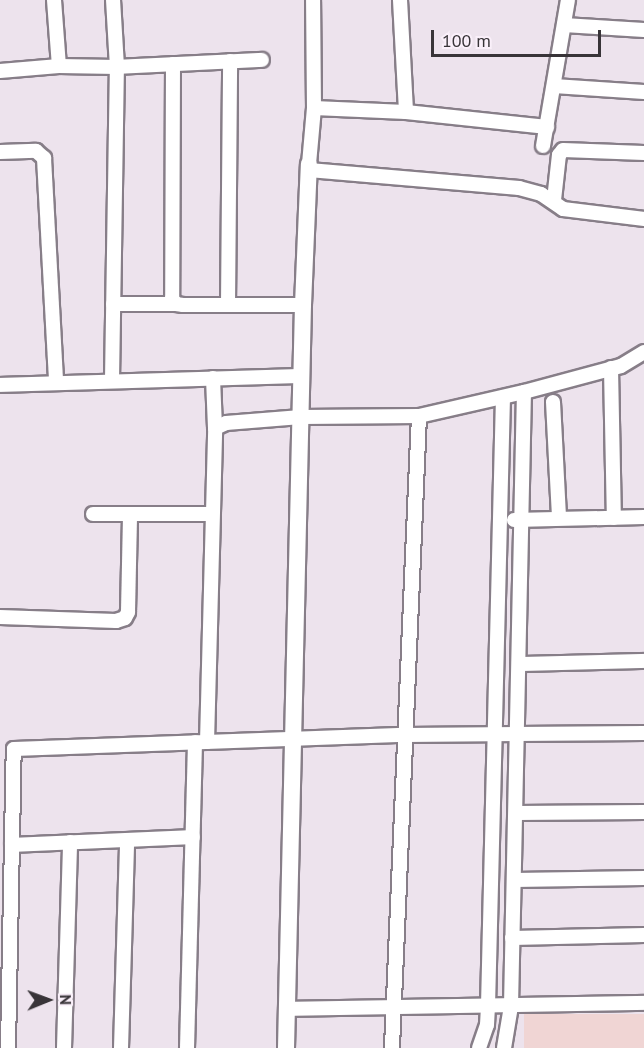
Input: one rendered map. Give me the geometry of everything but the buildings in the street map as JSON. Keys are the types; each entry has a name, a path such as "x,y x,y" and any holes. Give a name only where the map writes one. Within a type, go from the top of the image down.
{"street":[{"path":"54,0 59,66"},
{"path":"112,380 117,67 113,0"},
{"path":"286,1048 303,305 314,108 313,0"},
{"path":"400,0 406,112"},
{"path":"543,146 568,0"},
{"path":"564,25 644,30"},
{"path":"0,71 59,66 117,67 262,60"},
{"path":"228,305 230,61"},
{"path":"173,64 170,294 176,304"},
{"path":"554,86 644,92"},
{"path":"314,108 406,112 547,127"},
{"path":"554,200 559,155 564,150 644,153"},
{"path":"0,152 36,151 44,158 56,382"},
{"path":"309,167 519,188 542,194 554,200 563,209 644,219"},
{"path":"113,304 303,305"},
{"path":"215,428 226,423 301,417 419,416 611,369 641,356 644,352"},
{"path":"611,369 614,519"},
{"path":"0,385 302,376"},
{"path":"187,1048 193,837 201,742 212,514 215,428 213,378"},
{"path":"504,1048 511,1006 517,813 524,392"},
{"path":"479,1048 487,1025 488,1006 503,397"},
{"path":"554,402 559,518"},
{"path":"392,1048 419,416"},
{"path":"93,514 212,514"},
{"path":"0,617 116,621 125,618 128,612 130,514"},
{"path":"501,520 644,517"},
{"path":"519,664 644,661"},
{"path":"8,1048 12,845 7,749 293,741 405,735 644,733"},
{"path":"517,813 644,812"},
{"path":"12,845 193,837"},
{"path":"121,1048 127,840"},
{"path":"64,1048 70,842"},
{"path":"514,880 644,878"},
{"path":"512,938 644,935"},
{"path":"286,1009 644,1003"}],"shaded area":[{"path":"524,1014 644,1014 644,1048 524,1048"}]}
